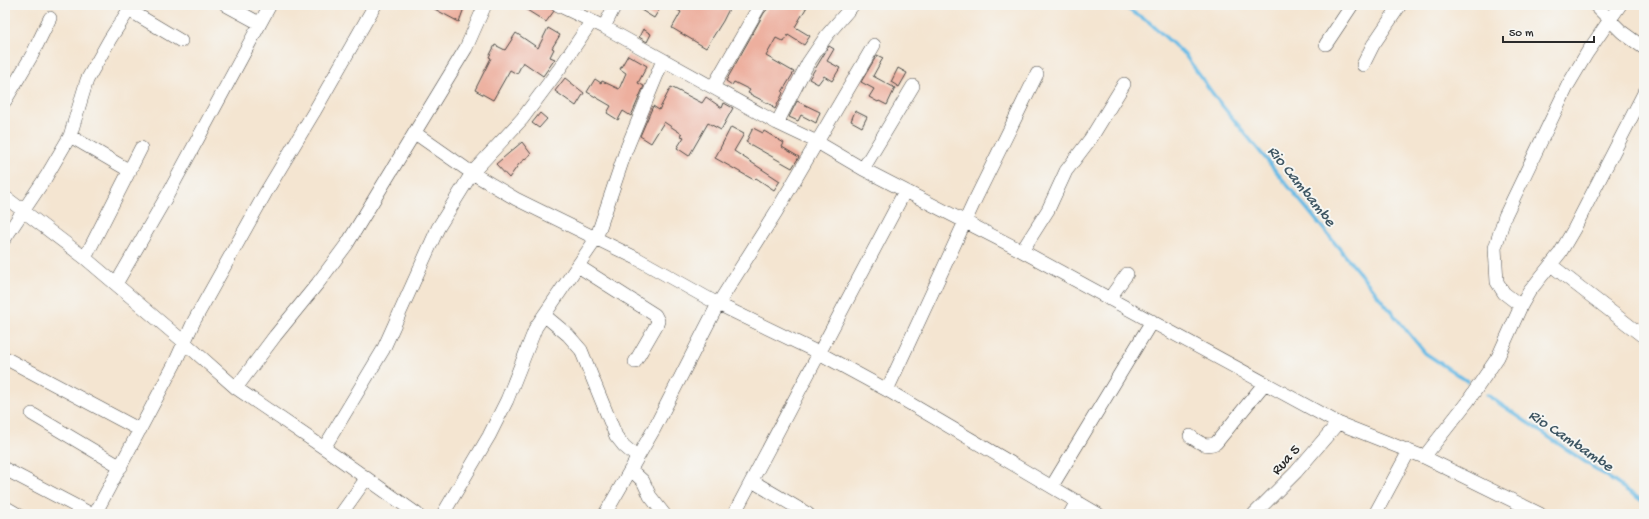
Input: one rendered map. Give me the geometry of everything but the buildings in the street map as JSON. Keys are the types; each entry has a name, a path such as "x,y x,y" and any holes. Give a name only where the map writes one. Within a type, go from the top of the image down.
{"street":[{"path":"226,5 259,23"},
{"path":"116,284 168,194 270,5"},
{"path":"95,514 174,365 194,320 375,5"},
{"path":"236,388 347,244 466,48 485,5"},
{"path":"558,5 604,28 777,123 817,142 863,169 965,223 1022,251 1338,423 1424,457 1522,510 1540,514"},
{"path":"604,28 615,5"},
{"path":"713,87 760,5"},
{"path":"777,123 808,63 827,35 853,5"},
{"path":"1326,44 1352,5"},
{"path":"1362,65 1373,45 1400,5"},
{"path":"1595,5 1610,21 1644,48"},
{"path":"1521,306 1504,293 1497,282 1495,248 1505,216 1568,84 1620,5"},
{"path":"5,238 22,210 46,177 70,136 87,80 110,39 131,7 181,41"},
{"path":"5,101 32,55 50,18"},
{"path":"324,448 383,350 438,228 472,173 522,119 560,68 590,22"},
{"path":"605,514 657,422 718,304 772,218 874,45"},
{"path":"442,514 489,436 507,400 536,327 596,239 626,150 663,60"},
{"path":"887,390 1037,74"},
{"path":"1022,251 1048,210 1066,171 1091,138 1124,84"},
{"path":"863,169 913,86"},
{"path":"1424,457 1468,402 1490,371 1529,292 1551,265 1574,229 1644,93"},
{"path":"415,133 472,173 516,199 636,258 718,304 819,353 887,390 1098,514"},
{"path":"70,136 130,171"},
{"path":"85,258 141,148"},
{"path":"734,514 905,191"},
{"path":"5,197 85,258 236,388 417,514"},
{"path":"1551,265 1644,337"},
{"path":"578,266 655,315 658,321 657,324 635,362"},
{"path":"1109,299 1127,274"},
{"path":"544,315 568,335 581,350 616,436 624,446 637,457"},
{"path":"1052,486 1152,321"},
{"path":"5,358 140,430"},
{"path":"1190,436 1204,445 1210,446 1216,444 1265,383"},
{"path":"32,414 121,467"},
{"name":"Rua 5","path":"1254,514 1296,472 1338,423"},
{"path":"1375,514 1409,451"},
{"path":"5,469 92,514"},
{"path":"631,470 643,481 650,496 664,514"},
{"path":"341,514 366,479"},
{"path":"752,481 808,514"},
{"path":"1070,514 1077,501"},
{"path":"5,507 17,514"}],"waterway":[{"name":"Rio Cambambe","path":"1121,5 1149,22 1185,55 1216,98 1425,353 1467,381"},
{"name":"Rio Cambambe","path":"1487,395 1644,502"}]}
